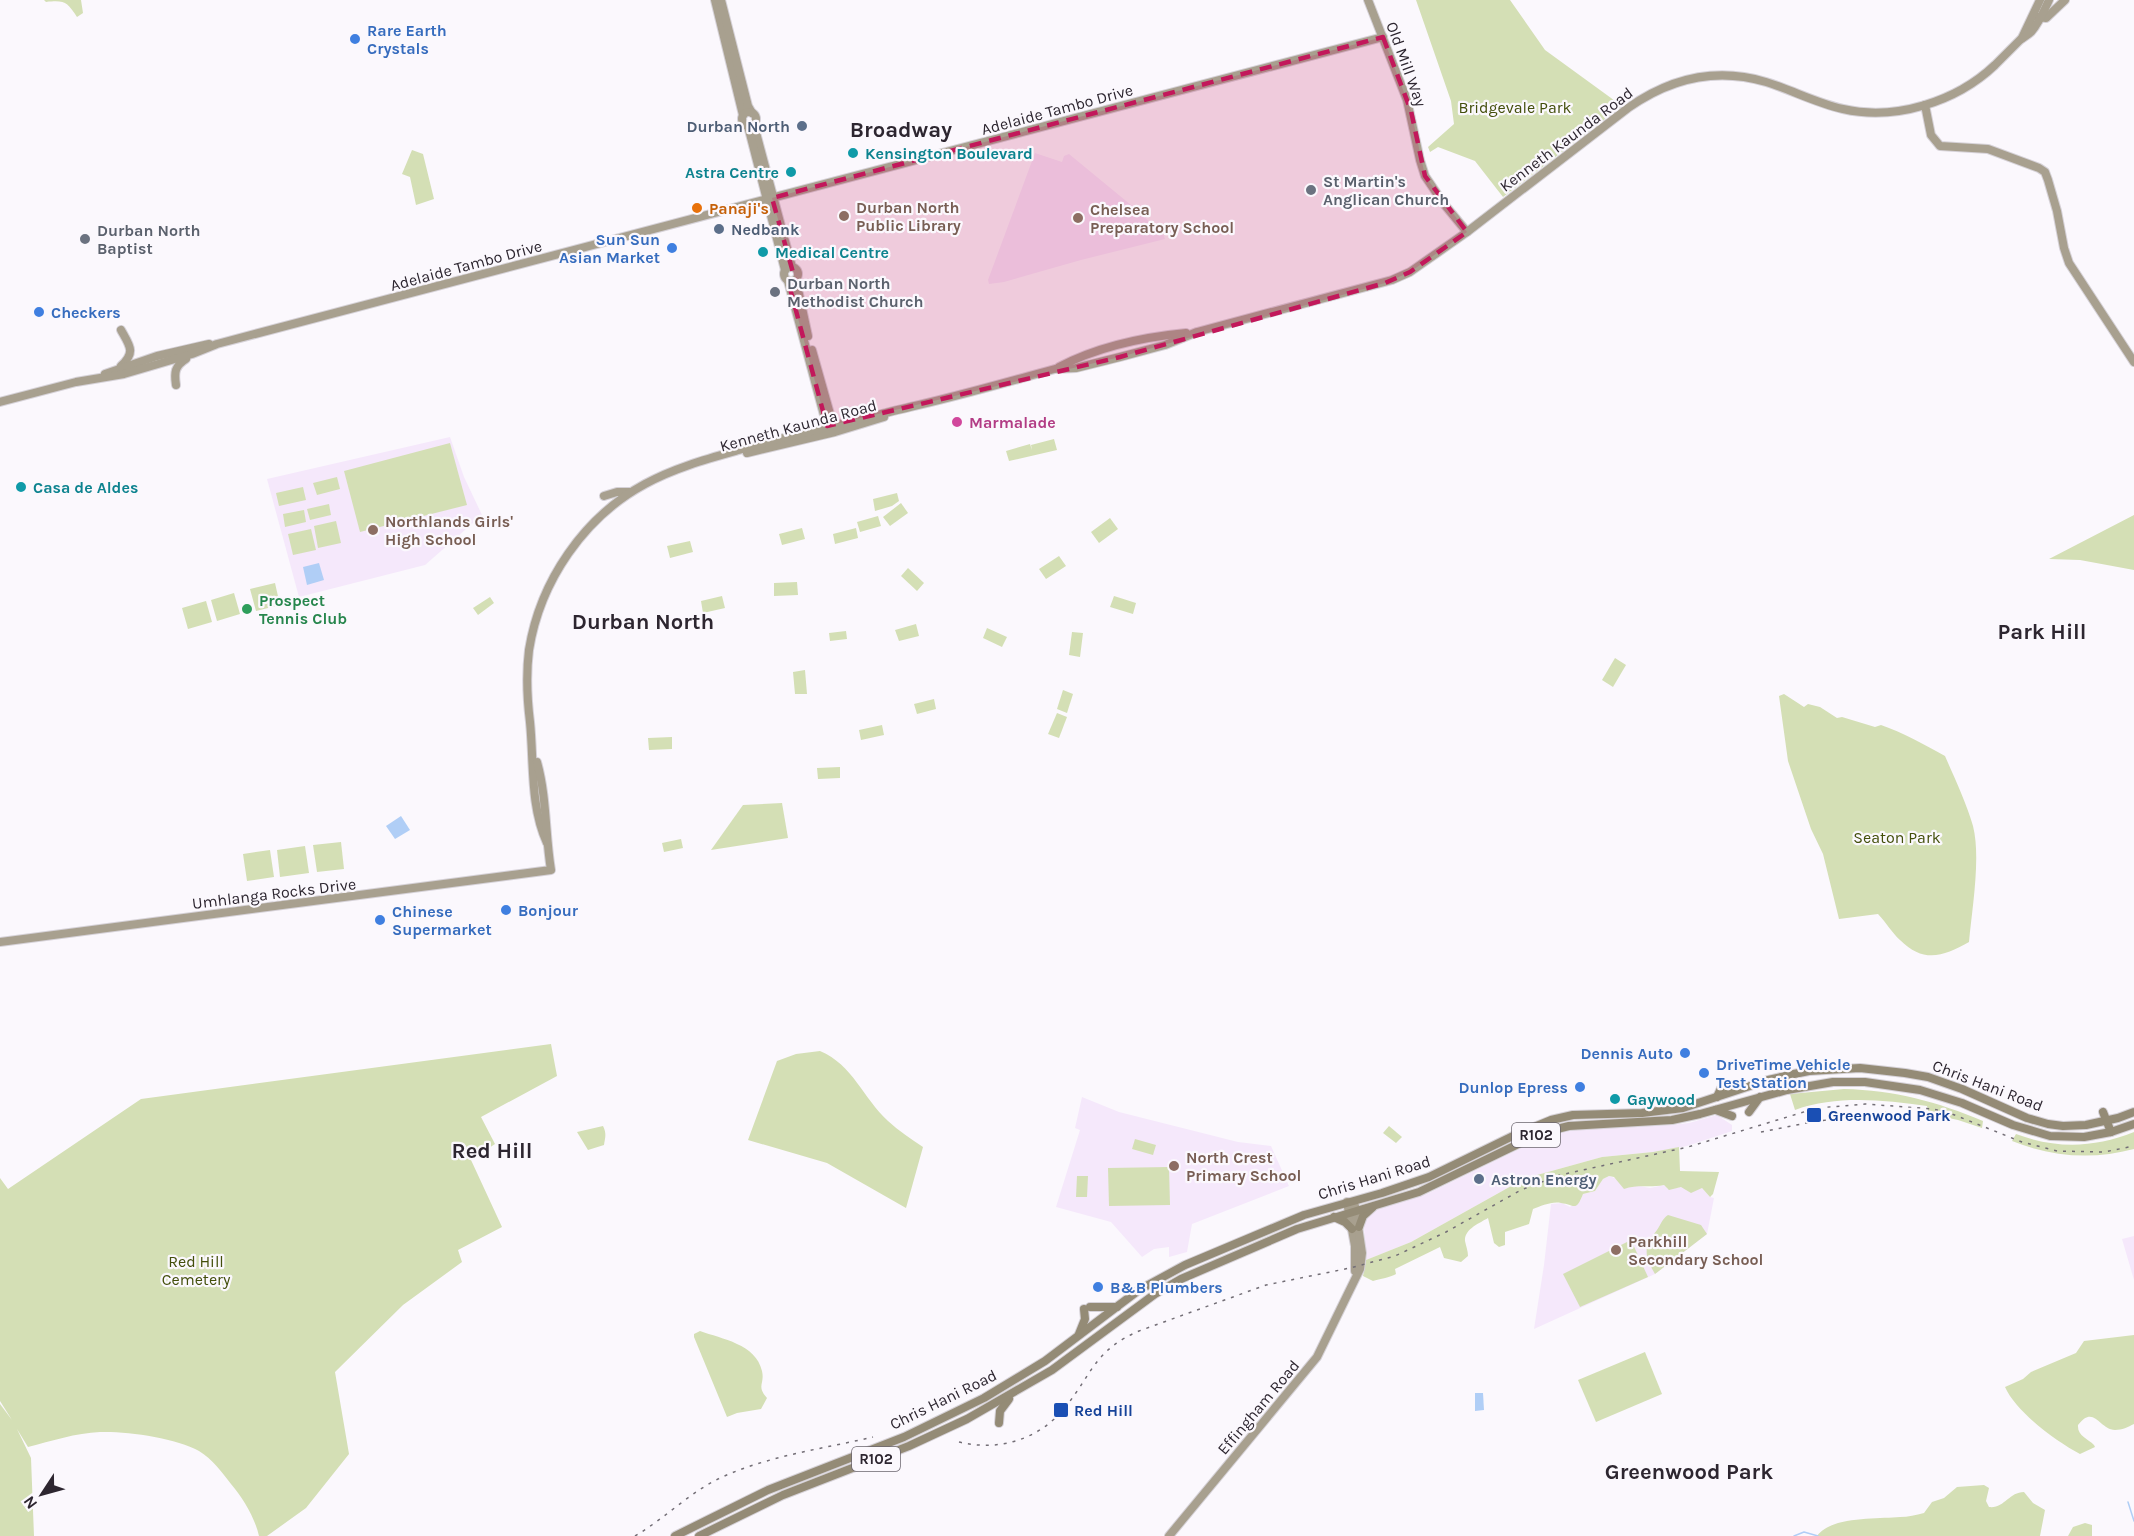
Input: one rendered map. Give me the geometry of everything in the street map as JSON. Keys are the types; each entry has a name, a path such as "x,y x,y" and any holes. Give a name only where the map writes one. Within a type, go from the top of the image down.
{"main road":[{"name":"Chris Hani Road","path":"675,1536 768,1490 904,1437 951,1415 1014,1381 1078,1337 1139,1290 1185,1264 1304,1215 1429,1177 1551,1120 1573,1115 1665,1111 1683,1108 1768,1080 1809,1071 1850,1068 1880,1070 1934,1079 2027,1118 2048,1124 2075,1126 2104,1117 2134,1112"},
{"path":"1716,1098 1724,1082"},
{"name":"Chris Hani Road","path":"699,1536 783,1495 909,1446 979,1413 1077,1353 1163,1288 1297,1229 1419,1192 1548,1131 1569,1126 1672,1120 1760,1096 1833,1082 1888,1084 1920,1090 1962,1103 2013,1125 2050,1136 2084,1137 2111,1132 2134,1124"},
{"path":"1749,1112 1760,1096"},
{"path":"1714,1110 1732,1116"},
{"path":"2104,1117 2111,1132"},
{"path":"1334,1216 1356,1228 1373,1207"},
{"path":"1078,1337 1084,1324 1087,1308 1118,1307"},
{"path":"979,1413 999,1423 1000,1411 1013,1394"}],"street":[{"path":"715,0 743,115 742,122 755,129 769,199 788,268 783,277 792,281"},
{"path":"721,0 748,106 756,116 751,125"},
{"name":"Old Mill Way","path":"1368,0 1411,111 1425,176 1467,232"},
{"name":"Kenneth Kaunda Road","path":"2037,17 2040,0"},
{"name":"Kenneth Kaunda Road","path":"551,870 535,802 527,681 529,650 538,613 552,580 574,546 596,521 630,492 656,478 692,465 1056,369 1076,358 1117,346 1165,335 1197,332 1392,280 1416,268 1467,232 1643,97 1665,86 1697,77 1721,75 1767,82 1830,106 1854,111 1881,112 1925,105 1967,87 1989,71 2022,38 2029,34 2049,0"},
{"path":"2037,17 2046,18 2065,0"},
{"name":"Adelaide Tambo Drive","path":"0,402 96,378 124,374 217,344 1383,38"},
{"path":"1925,105 1931,135 1940,146 2001,152 2045,172 2057,211 2066,256 2134,362"},
{"path":"743,115 747,112 752,113"},
{"path":"788,268 798,273 792,281"},
{"path":"792,281 831,429"},
{"path":"117,369 131,353 130,345 121,330"},
{"name":"Adelaide Tambo Drive","path":"96,378 117,369 192,347 217,344"},
{"path":"176,385 177,364 200,351"},
{"path":"604,496 617,492 630,492"},
{"path":"536,872 545,864 547,846"},
{"name":"Umhlanga Rocks Drive","path":"0,942 551,870"},
{"name":"Effingham Road","path":"1169,1536 1312,1364 1335,1322 1359,1274 1362,1261 1351,1201"}],"highlighted area":[{"path":"1383,37 1411,111 1425,176 1467,232 1410,272 1385,283 1120,357 827,426 788,281 796,283 772,198"}],"shaded area":[{"name":"Chelsea Preparatory School","path":"1035,153 1062,162 1064,156 1069,154 1131,205 1163,234 1165,239 989,284 988,280"},
{"name":"Northlands Girls' High School","path":"450,437 464,477 482,515 425,565 299,597 267,479"},
{"name":"North Crest Primary School","path":"1082,1097 1119,1112 1238,1142 1271,1146 1289,1186 1192,1224 1187,1252 1169,1257 1169,1247 1154,1249 1142,1257 1111,1222 1056,1207 1080,1130 1075,1128"},
{"path":"1717,1115 1732,1125 1732,1131 1687,1146 1602,1157 1537,1175 1513,1185 1411,1242 1366,1260 1364,1226 1366,1219 1373,1211 1427,1194 1542,1138 1578,1129 1689,1123"},
{"name":"Parkhill Secondary School","path":"1609,1176 1650,1188 1664,1185 1668,1189 1702,1188 1714,1198 1707,1234 1655,1274 1534,1329 1551,1204 1562,1203 1570,1207 1580,1201 1583,1194 1595,1191 1603,1179"},
{"path":"2134,1236 2134,1280 2122,1239"}],"green space":[{"path":"44,0 81,0 83,13 77,17 65,3"},
{"name":"Bridgevale Park","path":"1416,0 1510,0 1545,50 1622,106 1503,197 1475,161 1438,147 1430,152 1428,147 1454,124 1451,101"},
{"path":"412,150 423,154 434,199 416,205 410,177 402,174"},
{"path":"1054,439 1057,450 1009,461 1006,451 1030,444 1032,450 1031,445"},
{"path":"450,443 467,505 360,532 344,471"},
{"path":"337,477 340,489 317,495 313,483"},
{"path":"303,487 306,500 279,506 276,493"},
{"path":"897,493 899,501 892,506 875,511 873,499"},
{"path":"901,503 908,513 890,526 883,517"},
{"path":"329,504 331,515 310,520 307,509"},
{"path":"304,510 306,522 285,527 283,514"},
{"path":"2134,515 2134,570 2080,560 2049,559"},
{"path":"878,516 881,526 860,532 857,522"},
{"path":"1110,518 1118,529 1099,543 1091,532"},
{"path":"336,521 341,543 318,548 314,526"},
{"path":"802,528 805,539 782,545 779,534"},
{"path":"856,528 858,538 835,544 833,534"},
{"path":"311,529 316,550 293,555 288,534"},
{"path":"690,541 693,552 670,558 667,546"},
{"path":"1059,556 1066,566 1046,579 1039,569"},
{"path":"908,568 924,583 917,591 901,576"},
{"path":"797,582 798,595 774,596 774,583"},
{"path":"275,583 280,605 256,611 250,589"},
{"path":"234,593 240,614 217,621 211,600"},
{"path":"722,596 725,608 703,613 701,601"},
{"path":"1114,596 1136,603 1133,614 1110,607"},
{"path":"490,597 494,603 478,615 473,608"},
{"path":"206,601 212,622 188,629 182,608"},
{"path":"916,624 919,636 899,641 895,630"},
{"path":"987,628 1007,637 1002,647 983,638"},
{"path":"846,631 847,639 830,641 829,633"},
{"path":"1072,632 1083,633 1080,657 1069,655"},
{"path":"1615,658 1626,665 1613,687 1602,680"},
{"path":"805,670 807,694 795,694 793,672"},
{"path":"1063,690 1073,694 1067,713 1057,709"},
{"name":"Seaton Park","path":"1784,694 1804,707 1808,704 1820,707 1837,718 1842,717 1875,727 1881,725 1889,728 1945,756 1967,808 1975,839 1975,883 1969,942 1943,954 1926,955 1909,948 1878,914 1839,919 1823,854 1811,829 1788,761 1779,696"},
{"path":"934,699 936,709 917,714 914,704"},
{"path":"1057,713 1067,717 1059,738 1048,734"},
{"path":"882,725 884,735 861,740 859,730"},
{"path":"672,737 672,749 649,750 648,738"},
{"path":"840,767 840,778 818,779 817,768"},
{"path":"782,803 788,838 711,850 743,805"},
{"path":"681,839 683,848 664,852 662,843"},
{"path":"341,842 344,869 317,872 313,845"},
{"path":"305,846 309,873 280,877 277,850"},
{"path":"270,850 274,877 247,881 243,854"},
{"name":"Red Hill Cemetery","path":"551,1044 557,1076 481,1117 495,1144 471,1160 502,1227 458,1250 462,1262 403,1305 335,1372 349,1454 306,1508 267,1536 259,1536 252,1515 220,1470 199,1451 189,1446 151,1436 100,1432 28,1447 17,1429 31,1458 34,1536 0,1536 0,1404 12,1420 0,1401 0,1178 8,1189 141,1099"},
{"path":"820,1051 831,1057 849,1073 888,1121 923,1147 906,1208 827,1163 748,1140 777,1061 796,1054"},
{"path":"1844,1089 1880,1092 1932,1103 1983,1121 1982,1128 1929,1114 1927,1106 1894,1102 1860,1100 1827,1102 1795,1110 1790,1094"},
{"path":"603,1126 604,1145 588,1150 577,1132"},
{"path":"1389,1126 1402,1137 1396,1143 1383,1133"},
{"path":"2134,1132 2134,1149 2103,1155 2088,1156 2042,1151 2012,1141 2016,1134 2060,1144 2090,1144"},
{"path":"1135,1139 1156,1145 1153,1155 1132,1149"},
{"path":"1679,1147 1680,1171 1719,1172 1713,1194 1710,1197 1702,1188 1691,1193 1681,1187 1669,1190 1664,1185 1624,1189 1614,1177 1609,1176 1603,1179 1595,1191 1583,1194 1575,1206 1554,1203 1533,1209 1529,1224 1505,1232 1505,1245 1499,1247 1494,1243 1488,1218 1467,1233 1465,1241 1468,1256 1461,1262 1444,1258 1440,1247 1395,1269 1396,1274 1392,1276 1373,1281 1363,1276 1366,1260 1411,1242 1513,1185 1537,1175 1602,1157"},
{"path":"1169,1167 1170,1205 1109,1206 1108,1168"},
{"path":"1077,1176 1088,1176 1087,1197 1076,1197"},
{"path":"1668,1215 1701,1225 1707,1234 1655,1274 1647,1256 1647,1246"},
{"path":"1631,1240 1648,1277 1580,1307 1563,1274"},
{"path":"700,1331 728,1340 753,1354 762,1371 761,1388 767,1398 761,1409 727,1417 694,1337 694,1334"},
{"path":"2134,1335 2134,1424 2115,1430 2109,1429 2093,1417 2084,1419 2078,1425 2079,1432 2095,1447 2080,1454 2060,1442 2027,1416 2010,1397 2005,1387 2023,1379 2031,1372 2076,1353 2084,1341"},
{"path":"1645,1352 1662,1394 1596,1422 1578,1380"},
{"path":"1984,1485 1989,1488 1986,1501 1989,1507 1999,1506 2014,1495 2024,1492 2033,1503 2045,1510 2040,1536 1817,1536 1833,1525 1844,1522 1906,1517 1924,1513 1932,1502 1944,1498 1957,1487"},
{"path":"2085,1523 2092,1525 2092,1536 2068,1536 2073,1527"}],"water":[{"path":"319,563 324,580 307,585 303,567"},
{"path":"401,816 410,830 395,839 386,826"},
{"path":"1475,1393 1483,1393 1484,1410 1475,1411"}],"waterway":[{"path":"2128,1502 2134,1521"},
{"path":"1794,1536 1804,1532 1818,1536"}],"railway":[{"path":"959,1442 974,1445 1004,1444 1019,1440 1045,1427 1067,1405 1104,1354 1124,1338 1139,1331 1266,1285 1350,1268 1395,1256 1446,1232 1521,1190 1560,1175 1688,1147 1817,1108 1865,1104 1933,1109 1952,1114 2022,1142 2057,1151 2104,1152 2134,1146"},
{"path":"1761,1132 1812,1122 1886,1112"},
{"path":"635,1536 707,1485 736,1471 794,1454 873,1437"}],"place":[{"name":"Rare Earth Crystals","path":"355,39"},
{"name":"Durban North","path":"802,126"},
{"name":"Kensington Boulevard","path":"853,153"},
{"name":"Astra Centre","path":"791,172"},
{"name":"St Martin's Anglican Church","path":"1311,190"},
{"name":"Panaji's","path":"697,208"},
{"name":"Durban North Public Library","path":"844,216"},
{"name":"Chelsea Preparatory School","path":"1078,218"},
{"name":"Nedbank","path":"719,229"},
{"name":"Durban North Baptist","path":"85,239"},
{"name":"Sun Sun Asian Market","path":"672,248"},
{"name":"Medical Centre","path":"763,252"},
{"name":"Durban North Methodist Church","path":"775,292"},
{"name":"Checkers","path":"39,312"},
{"name":"Marmalade","path":"957,422"},
{"name":"Casa de Aldes","path":"21,487"},
{"name":"Northlands Girls' High School","path":"373,530"},
{"name":"Prospect Tennis Club","path":"247,609"},
{"name":"Bonjour","path":"506,910"},
{"name":"Chinese Supermarket","path":"380,920"},
{"name":"Dennis Auto","path":"1685,1053"},
{"name":"DriveTime Vehicle Test Station","path":"1704,1073"},
{"name":"Dunlop Epress","path":"1580,1087"},
{"name":"Gaywood","path":"1615,1099"},
{"name":"Greenwood Park","path":"1814,1115"},
{"name":"North Crest Primary School","path":"1174,1166"},
{"name":"Astron Energy","path":"1479,1179"},
{"name":"Parkhill Secondary School","path":"1616,1250"},
{"name":"B&B Plumbers","path":"1098,1287"},
{"name":"Red Hill","path":"1061,1410"}],"district":[{"name":"Broadway","path":"901,129"},
{"name":"Durban North","path":"643,621"},
{"name":"Park Hill","path":"2042,631"},
{"name":"Red Hill","path":"492,1150"},
{"name":"Greenwood Park","path":"1689,1471"}]}
